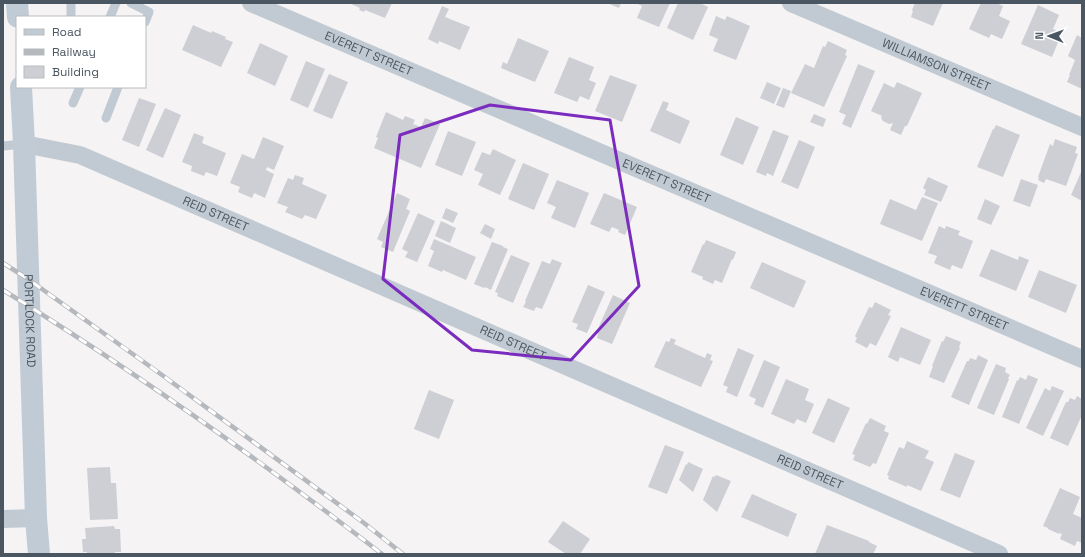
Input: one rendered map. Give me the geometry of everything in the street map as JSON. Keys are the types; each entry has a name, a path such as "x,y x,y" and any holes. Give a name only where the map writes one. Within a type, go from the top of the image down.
{"main road":[{"path":"17,3 18,16"},
{"name":"PORTLOCK ROAD","path":"21,88 13,145 39,554"}],"street":[{"name":"EVERETT STREET","path":"251,3 1082,359"},
{"name":"WILLIAMSON STREET","path":"791,3 1082,127"},
{"name":"REID STREET","path":"13,145 80,155 999,554"},
{"path":"3,519 36,518"}],"lane":[{"path":"71,3 71,16"},
{"path":"110,16 116,3"},
{"path":"131,3 149,12 146,20"},
{"path":"73,88 73,103 80,88"},
{"path":"106,118 118,88"}],"highlighted area":[{"path":"490,105 610,120 639,286 571,360 472,350 383,279 400,135"}],"building":[{"path":"349,3 392,3 385,18 365,10 364,12 359,10 360,8"},
{"path":"607,3 621,3 619,8"},
{"path":"636,3 670,3 659,27 637,18 642,6"},
{"path":"678,3 700,3 708,7 693,40 667,28"},
{"path":"915,3 943,3 933,26 911,17"},
{"path":"981,3 996,3 1003,6 999,16 1010,21 1002,39 991,34 989,38 969,29"},
{"path":"1038,5 1059,15 1053,29 1062,33 1052,57 1021,44"},
{"path":"442,6 449,9 445,17 470,27 460,50 439,41 438,44 428,39"},
{"path":"716,16 725,20 727,16 750,26 736,60 713,51 718,39 709,35"},
{"path":"193,25 211,33 212,31 233,42 221,67 182,50"},
{"path":"1077,35 1082,38 1082,89 1067,82 1075,60 1068,56"},
{"path":"518,38 549,51 535,82 501,68 503,62 507,64"},
{"path":"828,41 847,50 845,55 847,56 824,107 791,93 805,64 814,68 823,46 825,47"},
{"path":"260,43 288,56 275,86 247,73"},
{"path":"569,57 594,67 589,80 596,83 589,100 580,96 577,102 554,93"},
{"path":"306,61 325,69 308,108 290,100"},
{"path":"858,64 875,71 851,128 842,124 846,115 839,112"},
{"path":"329,74 348,82 332,119 313,111"},
{"path":"610,75 637,85 622,122 595,111"},
{"path":"767,82 781,88 774,104 760,98"},
{"path":"897,82 922,93 907,126 905,126 901,135 890,130 893,123 889,124 883,121 881,118 882,116 871,111 884,83 894,88"},
{"path":"783,88 791,91 784,108 776,105"},
{"path":"139,98 156,104 139,147 122,140"},
{"path":"663,101 669,103 666,110 690,121 680,144 650,131"},
{"path":"165,108 181,115 163,158 146,150"},
{"path":"386,112 403,120 405,116 415,120 413,124 421,127 425,118 440,124 421,168 374,148 378,138 376,137"},
{"path":"814,114 826,119 823,127 810,122"},
{"path":"736,117 759,127 743,165 720,155"},
{"path":"996,125 1020,135 1003,177 977,167"},
{"path":"773,130 789,136 773,176 767,173 766,176 756,172"},
{"path":"448,131 476,142 462,176 435,165"},
{"path":"194,133 204,137 202,143 226,153 217,176 206,172 204,176 191,171 192,166 182,162"},
{"path":"263,137 284,146 274,170 267,167 266,170 274,174 265,198 254,193 252,198 238,192 240,187 230,183 242,154 254,159"},
{"path":"1055,139 1077,147 1075,153 1078,154 1066,186 1046,179 1044,183 1038,180 1050,144 1053,146"},
{"path":"799,140 815,147 798,189 781,182"},
{"path":"493,149 516,160 500,195 478,185 483,174 474,170 482,152 490,155"},
{"path":"523,163 549,174 534,210 508,199"},
{"path":"1082,170 1082,201 1071,195"},
{"path":"295,175 304,178 302,184 327,195 316,219 305,215 302,219 285,212 288,207 277,203 288,178 293,180"},
{"path":"928,177 948,186 941,202 924,195 926,190 923,188"},
{"path":"1021,179 1038,185 1030,207 1013,201"},
{"path":"557,180 589,193 575,228 551,218 556,207 547,203"},
{"path":"397,193 410,199 406,209 410,211 393,252 381,247 383,242 377,239"},
{"path":"604,193 637,207 625,235 612,227 609,232 590,224"},
{"path":"922,197 938,203 922,241 880,224 890,199 916,210"},
{"path":"985,199 1000,206 991,225 977,219"},
{"path":"446,208 458,213 453,223 442,218"},
{"path":"418,213 435,221 417,262 405,257 408,252 402,249"},
{"path":"441,221 456,228 450,243 435,236"},
{"path":"485,224 495,229 491,239 480,233"},
{"path":"939,226 945,229 946,226 960,231 958,235 973,241 962,269 952,265 950,270 934,263 937,256 928,253"},
{"path":"434,239 476,257 466,280 443,270 442,272 428,266 434,251 430,249"},
{"path":"706,240 736,252 722,283 715,280 713,284 702,279 703,277 691,272"},
{"path":"492,242 508,249 491,290 474,284"},
{"path":"991,249 1018,260 1019,256 1029,260 1016,291 979,276"},
{"path":"511,255 530,263 513,303 497,296 498,293 495,292"},
{"path":"552,259 562,263 542,309 536,307 534,311 523,307 542,261 550,264"},
{"path":"762,262 806,281 794,308 750,288"},
{"path":"1039,270 1077,285 1066,313 1028,297"},
{"path":"588,285 605,292 587,333 576,329 578,324 572,322"},
{"path":"613,295 630,303 612,344 597,338 598,334 596,333"},
{"path":"875,302 891,310 888,315 891,316 876,346 870,343 867,348 855,342 857,338 855,336 869,307 872,308"},
{"path":"901,327 931,340 920,365 900,357 898,362 888,357"},
{"path":"946,336 961,342 960,348 944,383 929,377 942,341 943,342"},
{"path":"671,338 676,340 674,344 705,358 707,353 712,355 710,360 713,361 701,387 654,367 666,341 669,342"},
{"path":"738,348 754,355 737,397 726,392 728,387 723,385"},
{"path":"978,355 988,360 969,405 951,397 967,361 969,361 970,358 976,360"},
{"path":"764,360 780,367 763,408 754,404 756,399 749,396"},
{"path":"996,364 1006,368 1005,372 1010,375 994,415 977,408"},
{"path":"1028,375 1038,379 1019,424 1002,417 1017,380 1018,381 1020,377 1026,380"},
{"path":"786,379 809,389 805,400 814,404 806,423 797,419 794,424 771,414"},
{"path":"1052,386 1064,391 1043,436 1026,428 1045,388 1050,391"},
{"path":"429,390 454,400 439,439 414,429"},
{"path":"1077,396 1082,399 1082,415 1068,446 1050,438 1066,402 1068,402 1070,398 1075,400"},
{"path":"828,398 850,408 834,443 812,433"},
{"path":"870,418 886,426 884,431 889,433 876,464 873,463 870,467 853,460 855,455 852,454 866,423 867,424"},
{"path":"907,441 929,451 925,458 934,462 921,491 888,479 889,476 887,475 899,447 904,449"},
{"path":"665,445 684,452 667,494 648,487"},
{"path":"955,453 975,461 960,498 940,490"},
{"path":"688,462 703,469 693,492 679,480"},
{"path":"110,467 111,483 116,483 118,519 90,520 87,468"},
{"path":"716,475 731,481 717,512 703,500 713,476 715,477"},
{"path":"1060,488 1080,497 1073,514 1082,518 1082,543 1077,541 1075,546 1060,539 1062,534 1043,526"},
{"path":"752,494 797,514 788,537 741,517"},
{"path":"563,521 590,539 580,554 566,554 548,542"},
{"path":"827,525 869,541 877,546 873,554 815,554"},
{"path":"114,526 115,529 120,529 121,552 115,552 115,554 87,554 87,552 83,552 82,539 86,539 85,528"}],"railway":[{"path":"3,263 28,279 162,375 364,523 403,554"},
{"path":"3,290 100,352 196,417 290,484 382,554"}]}
